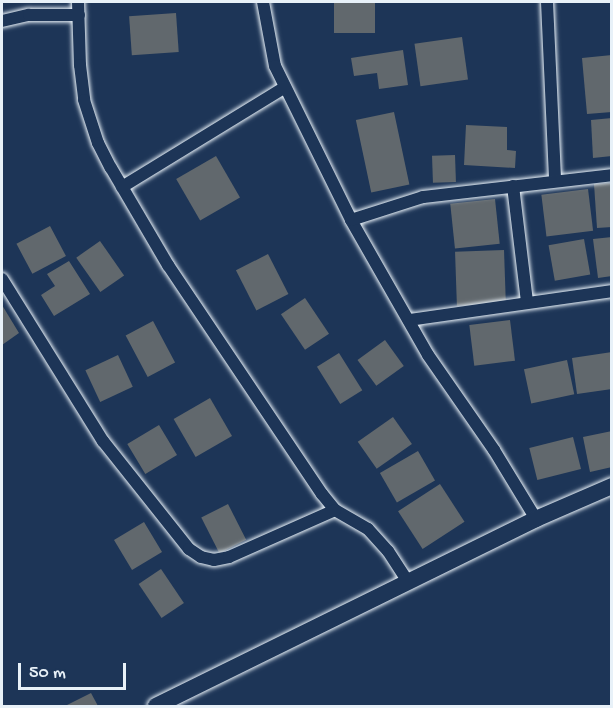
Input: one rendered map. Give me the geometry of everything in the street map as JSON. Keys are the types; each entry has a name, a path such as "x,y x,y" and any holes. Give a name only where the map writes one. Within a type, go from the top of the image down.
{"main road":[{"path":"156,706 536,519 612,486"}],"street":[{"path":"78,2 80,65 84,100 98,143 122,187 168,265 315,484 335,510 368,530 388,551 408,582"},
{"path":"263,2 276,66 351,220 428,355 494,450 536,519"},
{"path":"546,2 555,181"},
{"path":"2,21 29,15 79,15"},
{"path":"122,187 285,87"},
{"path":"351,220 423,197 612,176"},
{"path":"513,186 527,301"},
{"path":"2,279 103,441 189,549 201,557 214,560 229,557 335,510"},
{"path":"409,320 527,301 612,291"}],"building":[{"path":"334,2 375,2 375,33 334,33"},
{"path":"176,13 179,52 132,55 129,16"},
{"path":"462,37 468,80 420,86 414,44"},
{"path":"403,50 408,85 379,89 377,73 354,76 351,58"},
{"path":"612,55 612,112 587,114 582,58"},
{"path":"394,112 409,184 371,192 356,120"},
{"path":"612,118 612,156 593,158 591,120"},
{"path":"466,125 507,127 507,150 516,151 515,168 464,165"},
{"path":"455,155 456,182 433,183 432,156"},
{"path":"216,156 240,198 200,221 176,179"},
{"path":"612,183 612,227 597,228 594,184"},
{"path":"588,189 593,231 546,236 541,195"},
{"path":"495,199 500,244 455,248 450,204"},
{"path":"50,226 66,256 32,274 16,244"},
{"path":"612,237 612,276 598,278 593,239"},
{"path":"584,239 590,274 555,281 549,245"},
{"path":"100,241 124,275 100,292 76,258"},
{"path":"504,250 506,304 457,306 455,252"},
{"path":"268,254 288,294 256,310 236,270"},
{"path":"69,261 90,294 54,316 41,295 55,286 47,274"},
{"path":"305,298 329,334 305,350 281,314"},
{"path":"2,305 19,333 2,345"},
{"path":"510,320 515,361 474,366 469,325"},
{"path":"153,321 175,362 148,377 126,336"},
{"path":"385,340 404,366 376,386 357,360"},
{"path":"612,352 612,389 577,394 572,358"},
{"path":"339,353 362,390 340,404 317,367"},
{"path":"118,355 133,387 100,402 85,370"},
{"path":"567,360 574,394 531,403 524,369"},
{"path":"210,398 232,436 196,457 174,419"},
{"path":"393,417 412,444 377,469 358,442"},
{"path":"159,425 177,455 145,474 127,444"},
{"path":"612,431 612,467 590,472 583,437"},
{"path":"573,437 581,469 537,480 529,448"},
{"path":"418,451 435,480 397,502 380,473"},
{"path":"440,484 465,522 423,549 398,511"},
{"path":"228,504 246,540 219,553 201,518"},
{"path":"144,522 162,552 132,570 114,540"},
{"path":"161,569 184,603 162,618 139,584"},
{"path":"91,693 98,706 65,706"}]}
